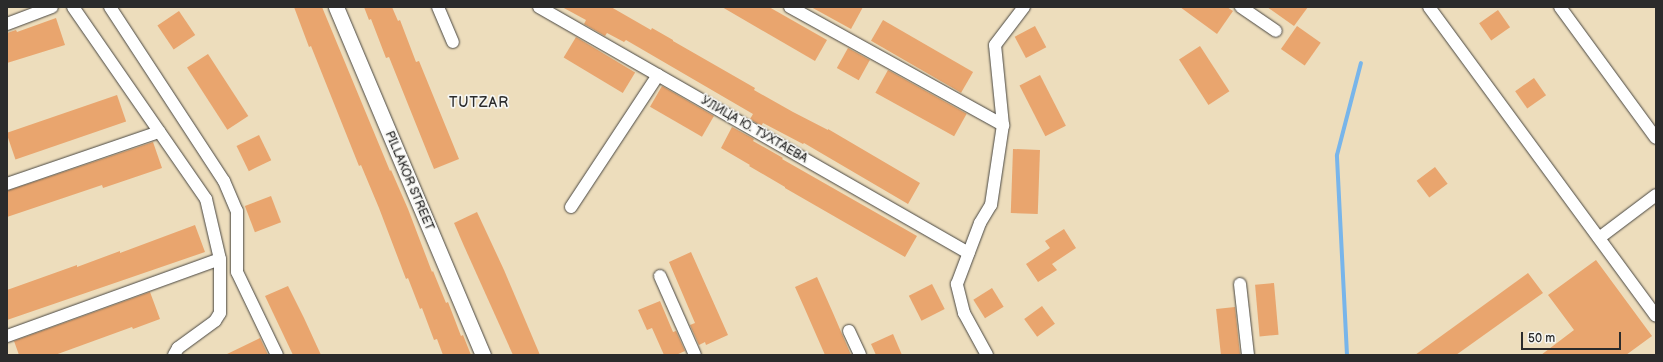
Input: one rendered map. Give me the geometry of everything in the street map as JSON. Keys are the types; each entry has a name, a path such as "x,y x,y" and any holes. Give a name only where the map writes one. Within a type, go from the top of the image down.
{"street":[{"path":"7,24 52,7"},
{"path":"73,7 206,199 220,259 220,313 218,318 178,348 174,355"},
{"path":"110,7 224,181 238,211 237,272 276,355"},
{"name":"PILLAKOR STREET","path":"336,7 483,355"},
{"path":"438,7 452,42"},
{"name":"УЛИЦА Ю. ТУХТАЕВА","path":"539,7 969,253"},
{"path":"790,7 1003,125"},
{"path":"987,355 964,313 956,284 980,223 990,205 1003,125 995,45 1024,7"},
{"path":"1241,7 1276,31"},
{"path":"1429,7 1656,316"},
{"path":"1560,7 1656,138"},
{"path":"570,208 658,76"},
{"path":"7,184 159,132"},
{"path":"1598,238 1656,195"},
{"path":"7,336 220,259"},
{"path":"660,276 695,355"},
{"path":"1240,284 1248,355"},
{"path":"849,331 860,355"}],"building":[{"path":"294,7 322,7 390,171 391,170 408,209 432,272 433,271 446,303 448,302 461,336 463,335 471,355 443,355 437,339 434,340 422,308 420,309 408,278 406,279 379,208 361,165 359,166 311,46 309,47"},
{"path":"364,7 392,7 398,21 400,20 416,62 419,61 459,159 434,169 389,57 386,58 371,19 369,20"},
{"path":"562,7 611,7 651,30 652,28 755,88 754,90 793,112 828,129 920,183 908,204 804,143 803,144 763,123 761,126 750,119 753,114 626,40 624,42 607,33 605,36 584,24 586,20"},
{"path":"722,7 769,7 827,40 815,61"},
{"path":"811,7 863,7 851,29"},
{"path":"1180,7 1227,7 1233,11 1217,34"},
{"path":"1267,7 1308,7 1294,26"},
{"path":"1498,10 1510,27 1491,40 1479,23"},
{"path":"179,11 195,35 174,50 157,26"},
{"path":"56,18 65,45 7,63 7,33 16,30 17,32"},
{"path":"883,20 973,72 961,93 871,41"},
{"path":"1035,26 1046,47 1026,58 1015,37"},
{"path":"1297,26 1321,43 1305,66 1281,49"},
{"path":"576,37 635,73 623,93 564,58"},
{"path":"1200,46 1229,91 1208,105 1179,60"},
{"path":"848,48 870,60 859,80 837,68"},
{"path":"208,54 248,116 227,130 187,68"},
{"path":"888,70 967,114 954,136 875,93"},
{"path":"1040,75 1066,126 1045,136 1020,85"},
{"path":"1534,78 1546,95 1527,108 1515,91"},
{"path":"662,86 714,116 702,137 650,107"},
{"path":"117,95 126,121 15,160 7,133"},
{"path":"732,127 754,139 753,141 783,158 782,159 917,236 905,257 785,188 721,148"},
{"path":"259,135 271,160 249,171 237,146"},
{"path":"153,142 162,168 103,188 102,185 7,217 7,191"},
{"path":"1013,149 1040,150 1038,214 1011,213"},
{"path":"1435,167 1448,184 1429,198 1417,181"},
{"path":"271,196 281,222 255,232 245,206"},
{"path":"477,212 504,270 540,355 513,355 464,246 454,223"},
{"path":"195,225 205,252 7,320 7,290 120,251 120,253"},
{"path":"1064,229 1076,248 1052,264 1057,270 1038,282 1026,264 1050,248 1045,241"},
{"path":"691,252 728,335 706,345 705,342 699,345 690,325 695,323 669,262"},
{"path":"1596,260 1652,336 1626,355 1541,355 1574,330 1548,295"},
{"path":"1528,273 1543,293 1456,355 1415,355"},
{"path":"817,277 851,355 825,355 795,287"},
{"path":"1274,283 1279,335 1260,336 1255,285"},
{"path":"932,284 945,309 922,321 909,296"},
{"path":"288,286 321,355 293,355 265,296"},
{"path":"992,288 1004,307 985,318 973,300"},
{"path":"150,292 160,319 133,329 132,327 55,355 19,355 14,341"},
{"path":"660,301 673,332 676,331 685,351 676,355 664,355 652,328 647,330 638,310"},
{"path":"1042,306 1055,324 1037,337 1024,319"},
{"path":"1235,307 1240,355 1221,355 1216,309"},
{"path":"893,334 902,355 876,355 871,344"},
{"path":"260,338 268,355 225,355"}],"waterway":[{"path":"1347,355 1337,155 1361,63"}],"district":[{"name":"TUTZAR","path":"479,103"}]}
